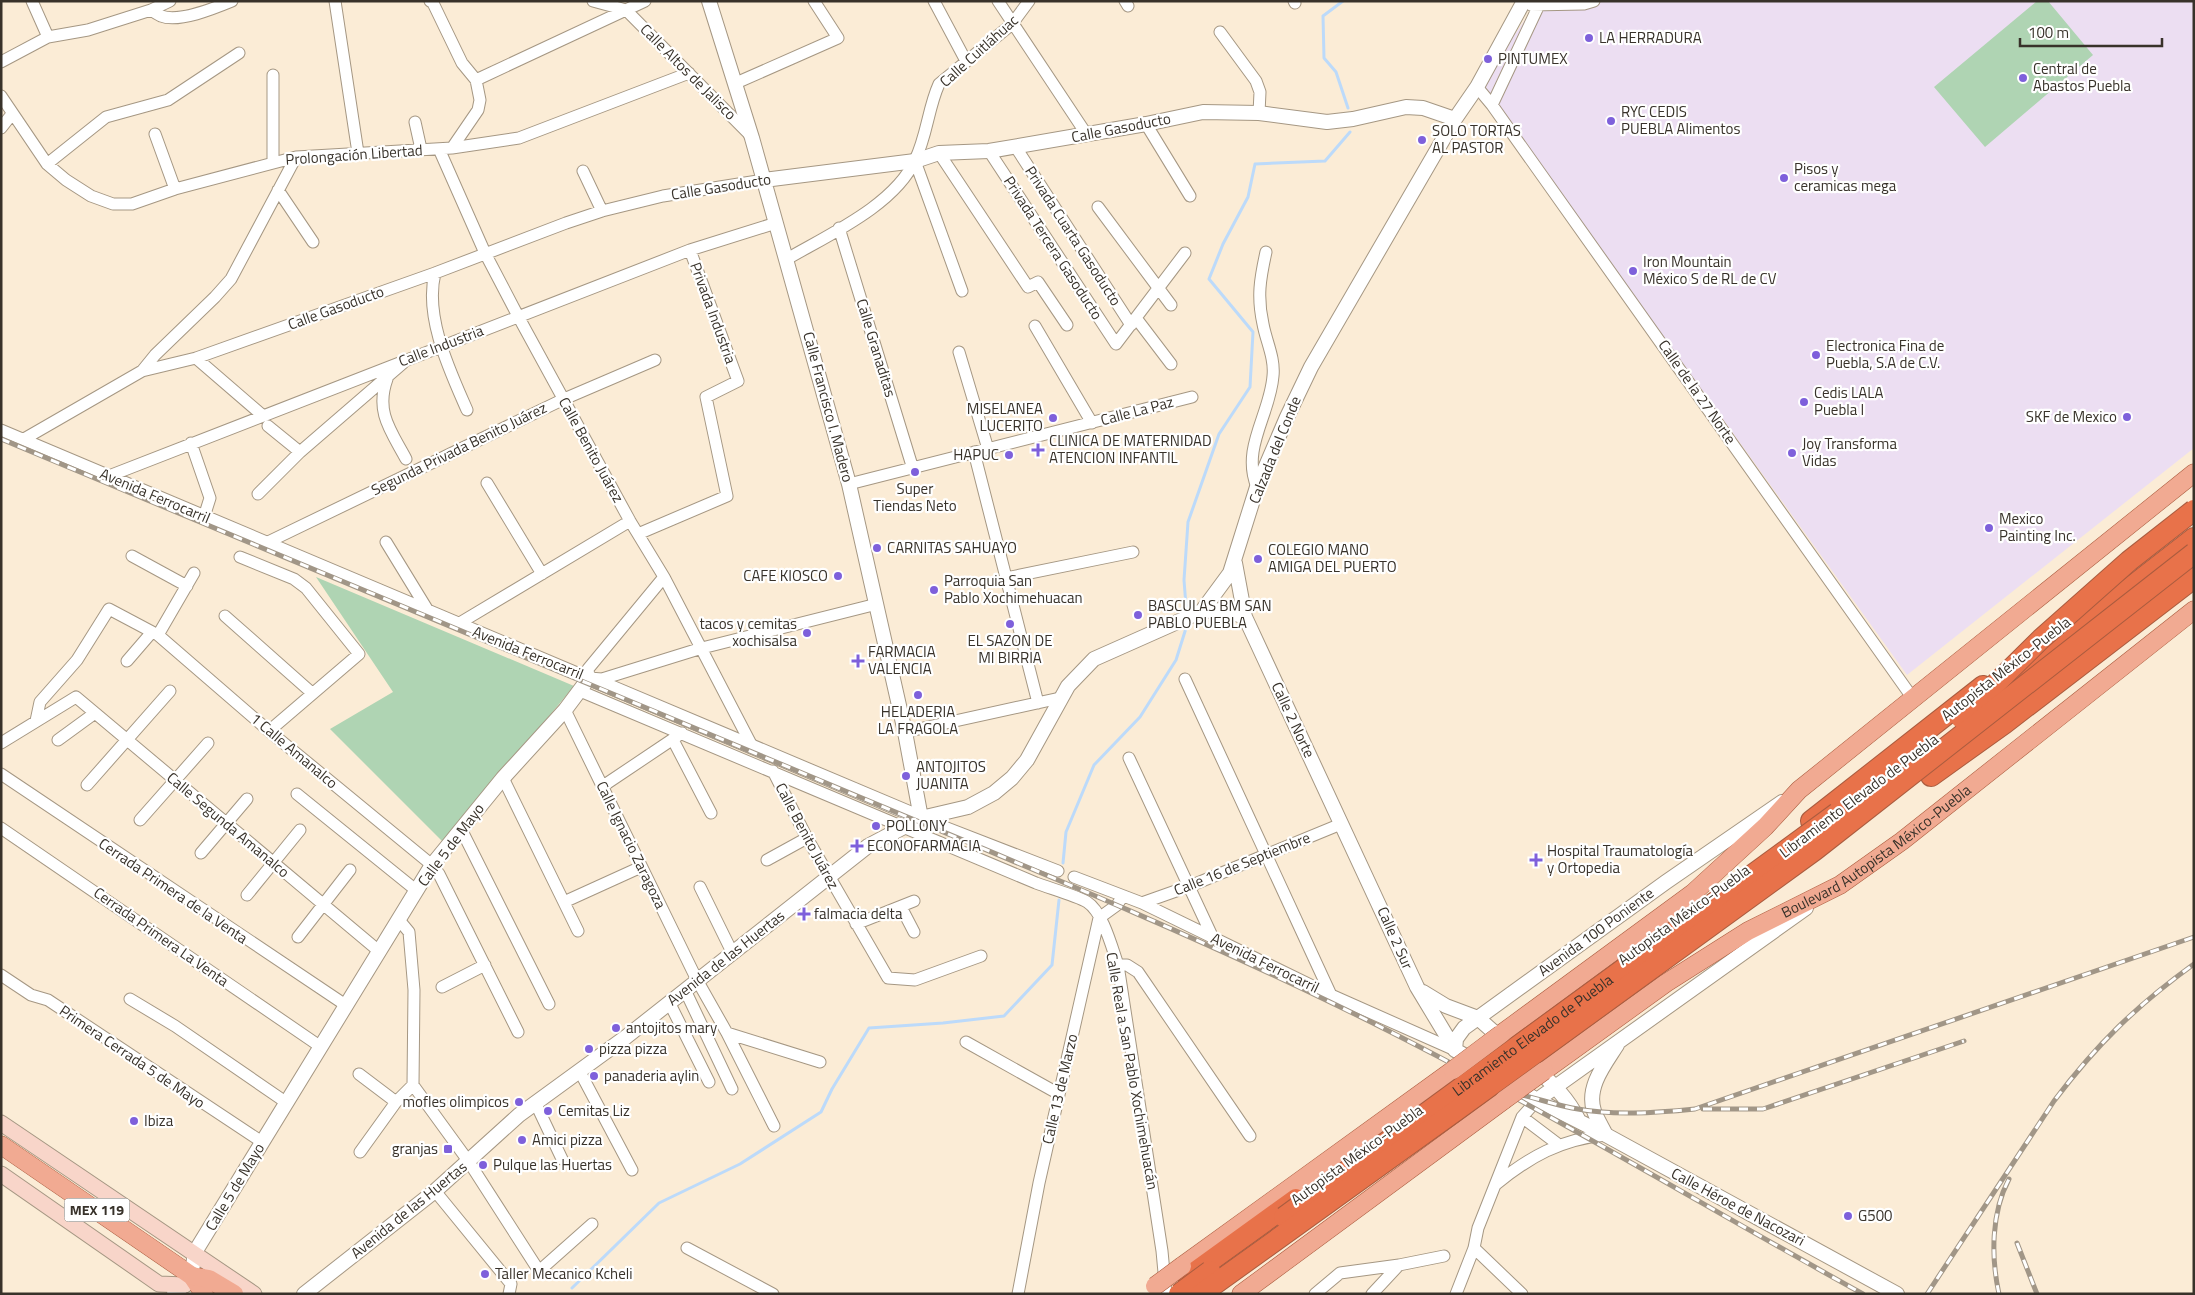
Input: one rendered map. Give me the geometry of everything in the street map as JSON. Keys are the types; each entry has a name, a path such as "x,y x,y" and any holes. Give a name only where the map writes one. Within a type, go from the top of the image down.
{"highway":[{"path":"1962,718 2041,639 2130,561 2194,510"},
{"name":"Autopista México-Puebla","path":"1167,1287 1506,1038 1802,828 2194,522"},
{"name":"Libramiento Elevado de Puebla","path":"1167,1287 1808,836 2194,538"},
{"name":"Libramiento Elevado de Puebla","path":"1201,1294 1815,850 2194,553"},
{"name":"Autopista México-Puebla","path":"1209,1294 1539,1066 1820,852 2194,561"},
{"path":"1815,850 1835,843 1853,832 2005,723 2194,578"}],"main road":[{"path":"1506,1038 1692,894 1765,827 1799,790 1914,700 2194,473"},
{"name":"Boulevard Autopista México-Puebla","path":"1539,1066 1748,931 1840,885 1902,841 2194,610"},
{"path":"1241,1294 1497,1096"},
{"path":"1,1123 83,1176 254,1294"},
{"name":"MEX 119","path":"1,1145 77,1197 184,1285 204,1294"},
{"path":"1,1174 159,1284 184,1285"},
{"path":"68,1221 83,1176"},
{"name":"MEX 119","path":"184,1285 210,1279 234,1294"}],"street":[{"path":"32,1 48,37"},
{"path":"1,62 48,37 88,30 151,10 170,1"},
{"path":"151,10 162,17 177,18 216,8 232,1"},
{"path":"334,1 358,153"},
{"name":"Calle Altos de Jalisco","path":"593,1 626,10 752,138"},
{"path":"476,80 645,1"},
{"name":"Calle Francisco I. Madero","path":"709,1 752,138 849,484 878,604 921,818"},
{"path":"736,83 838,38 814,1"},
{"path":"934,1 966,61"},
{"path":"998,1 1087,135"},
{"name":"Calle Cuitláhuac","path":"915,161 934,94 940,84 1012,24 1030,1"},
{"path":"1523,3 1539,5 1584,4 1594,1"},
{"path":"434,2 462,63 476,80 480,100 478,110 452,148"},
{"name":"Calzada del Conde","path":"921,818 968,807 994,793 1012,778 1027,760 1060,698 1074,679 1094,659 1202,611 1226,580 1235,562 1257,487 1287,416 1311,367 1455,119 1477,87 1523,3"},
{"path":"1492,105 1539,5"},
{"path":"1220,32 1256,81 1260,92 1259,113"},
{"path":"47,164 106,118 168,100 239,53"},
{"name":"Prolongación Libertad","path":"2,98 47,164 66,180 91,196 114,204 132,204 175,189 273,161 296,157 452,148 519,138 689,73"},
{"path":"273,75 273,161"},
{"name":"Calle de la 27 Norte","path":"1477,87 1492,105 1914,700"},
{"name":"Calle Gasoducto","path":"24,439 142,371 196,358 602,211 663,196 764,180 915,161 939,153 989,151 1087,135 1203,112 1259,113 1327,122 1353,119 1406,107 1423,108 1455,119"},
{"path":"1,128 12,114"},
{"path":"415,122 421,149"},
{"path":"1146,124 1190,196"},
{"path":"155,134 175,189"},
{"name":"Privada Cuarta Gasoducto","path":"1015,146 1133,322 1171,364"},
{"name":"Calle Benito Juárez","path":"439,149 485,253 518,316 630,521 664,577 752,746"},
{"name":"Privada Tercera Gasoducto","path":"989,151 1116,344 1133,322"},
{"path":"939,153 1028,287 1038,282 1067,325"},
{"path":"142,371 155,355 231,279 296,157"},
{"path":"787,259 874,207 888,196 915,161"},
{"path":"915,161 962,291"},
{"path":"583,171 602,211"},
{"path":"278,190 313,242"},
{"path":"1098,207 1158,289 1172,305"},
{"name":"Calle Industria","path":"109,476 191,444 265,421 408,359 690,250 776,223"},
{"name":"Calle Granaditas","path":"839,228 913,468"},
{"name":"Privada Industria","path":"638,534 727,496 706,396 738,381 690,250"},
{"path":"1133,322 1185,252"},
{"path":"1257,487 1253,478 1251,462 1253,443 1270,396 1274,375 1260,307 1259,282 1266,252"},
{"path":"435,273 431,288 440,348 467,410"},
{"path":"1035,326 1092,423"},
{"path":"959,352 988,448"},
{"path":"196,358 300,452"},
{"path":"258,494 300,452 408,359"},
{"name":"Segunda Privada Benito Juárez","path":"266,543 564,399 655,360"},
{"path":"387,378 382,394 382,406 386,423 406,459"},
{"name":"Calle La Paz","path":"849,484 1192,397"},
{"name":"Avenida Ferrocarril","path":"1,430 921,818 1058,871"},
{"path":"191,444 210,498 204,517"},
{"path":"974,452 1038,703"},
{"path":"487,483 542,574"},
{"path":"458,624 630,521"},
{"path":"386,542 427,609"},
{"path":"1006,578 1133,552"},
{"path":"132,556 188,586"},
{"path":"240,558 294,580 306,588 359,654 269,731"},
{"name":"Calle 2 Norte","path":"1235,562 1245,617 1342,824"},
{"path":"127,661 155,634 188,586 194,573"},
{"path":"664,577 588,669 589,678 602,679 702,648 878,604"},
{"name":"1 Calle Amanalco","path":"36,721 40,702 77,660 110,609 155,634 432,865 439,874 518,1032"},
{"path":"1202,611 1218,609 1245,617"},
{"path":"225,616 312,693"},
{"name":"Calle 5 de Mayo","path":"184,1285 195,1252 432,865 503,778 565,710 589,678"},
{"path":"1185,679 1331,995"},
{"path":"87,785 170,691"},
{"name":"Calle Real a San Pablo Xochimehuacán","path":"580,691 677,736 772,771 1036,883 1087,902 1099,918 1118,965 1167,1287"},
{"name":"Calle Segunda Amanalco","path":"36,721 76,697 380,952"},
{"path":"905,732 1060,698"},
{"name":"Calle Ignacio Zaragoza","path":"565,710 697,980 727,1033 774,1126"},
{"path":"58,740 95,713"},
{"path":"1,743 36,721"},
{"path":"603,786 677,736 711,814"},
{"path":"140,820 177,781 208,743"},
{"path":"1128,758 1213,938"},
{"name":"Calle Benito Juárez","path":"772,771 806,838 888,978 915,980 980,956"},
{"name":"Cerrada Primera de la Venta","path":"1,774 346,1006"},
{"path":"503,778 578,931"},
{"name":"Avenida 100 Poniente","path":"1455,1050 1456,1039 1464,1028 1666,882 1799,790"},
{"path":"297,794 417,891"},
{"path":"201,854 247,799"},
{"name":"Avenida de las Huertas","path":"304,1294 435,1191 535,1102 580,1072 868,846 921,818"},
{"name":"Calle 16 de Septiembre","path":"1142,903 1266,856 1342,824"},
{"name":"Calle 2 Sur","path":"1342,824 1417,987 1455,1050"},
{"name":"Cerrada Primera La Venta","path":"1,828 320,1047"},
{"path":"461,829 549,1004"},
{"path":"247,895 300,830"},
{"path":"767,860 806,838"},
{"path":"564,902 641,867"},
{"path":"298,937 350,870"},
{"name":"Avenida Ferrocarril","path":"1074,877 1142,903 1331,995 1455,1050"},
{"path":"1456,1294 1474,1248 1478,1228 1522,1117 1537,1100 1840,885"},
{"path":"700,887 732,952"},
{"path":"1099,918 1117,905 1123,896"},
{"path":"856,924 914,901"},
{"path":"901,907 914,932"},
{"name":"Calle 13 de Marzo","path":"1018,1294 1059,1094 1099,918"},
{"path":"399,920 409,932 414,990 413,1085 469,1162 539,1271 592,1224"},
{"path":"442,987 485,965"},
{"path":"1118,965 1127,965 1138,972 1250,1136"},
{"name":"Primera Cerrada 5 de Mayo","path":"1,975 31,995 48,1000 262,1142"},
{"path":"1417,987 1426,995 1446,1006 1478,1018 1556,1086 1579,1121"},
{"path":"684,990 732,1089"},
{"path":"130,999 189,1036 287,1103"},
{"path":"669,1002 709,1082"},
{"path":"727,1033 820,1062"},
{"path":"1494,1186 1520,1164 1559,1145 1588,1137 1606,1135 1594,1110 1593,1091 1597,1077 1620,1040"},
{"path":"966,1042 1059,1094"},
{"name":"Calle Héroe de Nacozari","path":"1455,1050 1537,1100 1606,1135 1897,1294"},
{"path":"580,1072 632,1170"},
{"path":"359,1074 396,1102"},
{"path":"360,1152 396,1102 413,1085"},
{"path":"535,1102 562,1159"},
{"path":"1522,1117 1559,1145"},
{"path":"435,1191 511,1284 509,1294"},
{"path":"687,1248 773,1294"},
{"path":"1474,1248 1522,1294"},
{"path":"1315,1294 1340,1273 1444,1256"},
{"path":"1372,1294 1398,1265"}],"shaded area":[{"name":"Central de Abastos Puebla","path":"1538,1 2194,1 2194,448 1907,675 1481,83"}],"green space":[{"path":"2037,1 2048,1 2093,55 1985,147 1934,87"},
{"path":"316,577 574,686 444,843 330,729 393,692"}],"waterway":[{"path":"1343,1 1323,16 1324,58 1336,72 1348,108"},
{"path":"1186,606 1184,580 1188,522 1219,434 1250,387 1253,332 1209,279 1223,244 1248,197 1255,164 1325,161 1350,132"},
{"path":"1063,863 1066,832 1094,765 1140,717 1176,660 1187,625"},
{"path":"572,1288 659,1203 740,1164 821,1112 832,1089 869,1028 943,1023 1004,1016 1052,965 1059,900"}],"railway":[{"path":"1,439 1204,943 1330,1002 1466,1071 1863,1294"},
{"path":"1513,1093 1587,1111 1649,1113 1695,1109 2194,937"},
{"path":"1927,1294 2054,1101 2070,1080 2118,1027 2154,995 2194,964"},
{"path":"1703,1109 1763,1109 1964,1041"},
{"path":"1999,1294 1996,1280 1994,1235 1999,1206 2009,1179"},
{"path":"2017,1243 2037,1294"}],"place":[{"name":"LA HERRADURA","path":"1589,38"},
{"name":"PINTUMEX","path":"1488,59"},
{"name":"Central de Abastos Puebla","path":"2023,78"},
{"name":"RYC CEDIS PUEBLA Alimentos","path":"1611,121"},
{"name":"SOLO TORTAS AL PASTOR","path":"1422,140"},
{"name":"Pisos y ceramicas mega","path":"1784,178"},
{"name":"Iron Mountain México S de RL de CV","path":"1633,271"},
{"name":"Electronica Fina de Puebla, S.A de C.V.","path":"1816,355"},
{"name":"Cedis LALA Puebla I","path":"1804,402"},
{"name":"SKF de Mexico","path":"2127,417"},
{"name":"MISELANEA LUCERITO","path":"1053,418"},
{"name":"CLINICA DE MATERNIDAD ATENCION INFANTIL","path":"1038,450"},
{"name":"Joy Transforma Vidas","path":"1792,453"},
{"name":"HAPUC","path":"1009,455"},
{"name":"Super Tiendas Neto","path":"915,472"},
{"name":"Mexico Painting Inc.","path":"1989,528"},
{"name":"CARNITAS SAHUAYO","path":"877,548"},
{"name":"COLEGIO MANO AMIGA DEL PUERTO","path":"1258,559"},
{"name":"CAFE KIOSCO","path":"838,576"},
{"name":"Parroquia San Pablo Xochimehuacan","path":"934,590"},
{"name":"BASCULAS BM SAN PABLO PUEBLA","path":"1138,615"},
{"name":"EL SAZON DE MI BIRRIA","path":"1010,624"},
{"name":"tacos y cemitas xochisalsa","path":"807,633"},
{"name":"FARMACIA VALENCIA","path":"858,661"},
{"name":"HELADERIA LA FRAGOLA","path":"918,695"},
{"name":"ANTOJITOS JUANITA","path":"906,776"},
{"name":"POLLONY","path":"876,826"},
{"name":"ECONOFARMACIA","path":"857,846"},
{"name":"Hospital Traumatología y Ortopedia","path":"1536,860"},
{"name":"falmacia delta","path":"804,914"},
{"name":"antojitos mary","path":"616,1028"},
{"name":"pizza pizza","path":"589,1049"},
{"name":"panaderia aylin","path":"594,1076"},
{"name":"mofles olimpicos","path":"519,1102"},
{"name":"Cemitas Liz","path":"548,1111"},
{"name":"Ibiza","path":"134,1121"},
{"name":"Amici pizza","path":"522,1140"},
{"name":"granjas","path":"448,1149"},
{"name":"Pulque las Huertas","path":"483,1165"},
{"name":"G500","path":"1848,1216"},
{"name":"Taller Mecanico Kcheli","path":"485,1274"}]}
